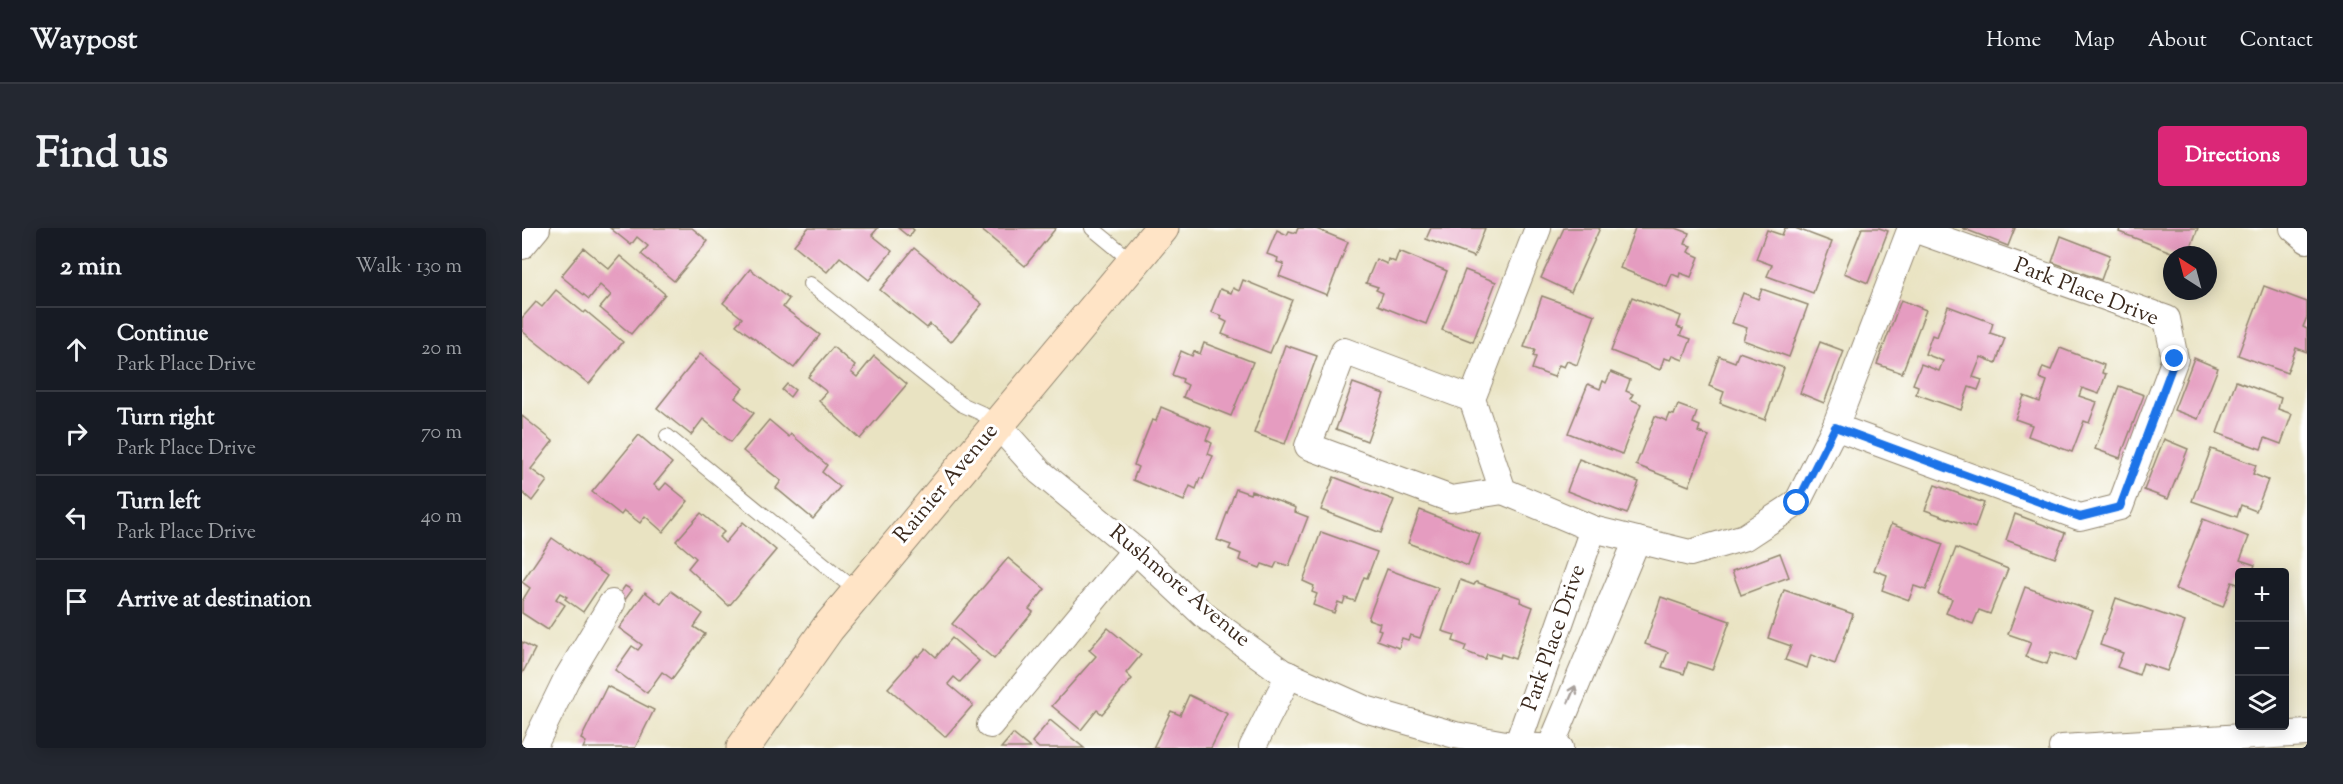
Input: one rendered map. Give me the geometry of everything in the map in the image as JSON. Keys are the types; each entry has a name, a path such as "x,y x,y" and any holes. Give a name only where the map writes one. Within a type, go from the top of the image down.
{"street":[{"path":"522,246 537,228"},
{"name":"Rainier Avenue","path":"743,748 828,628 1162,228"},
{"path":"1472,399 1344,351 1308,446 1451,499 1503,491 1472,399 1538,228"},
{"name":"Park Place Drive","path":"1503,491 1593,530 1690,553 1745,537 1797,503 1835,427 1911,228 2167,319 2175,359 2120,507 2080,517 1835,427"},
{"path":"2293,228 2307,240"},
{"name":"Rushmore Avenue","path":"997,424 1040,472 1136,550 1205,616 1289,675 1365,710 1476,743 1560,748"},
{"name":"Park Place Drive","path":"1518,746 1593,530"},
{"name":"Park Place Drive","path":"1550,748 1637,540"},
{"path":"990,725 1136,550"},
{"path":"533,748 566,680 612,603"},
{"path":"1252,748 1289,675"},
{"path":"2062,748 2307,734"}],"lane":[{"path":"1092,228 1133,262"},
{"path":"810,284 961,404 981,413 997,424"},
{"path":"667,436 858,592"}],"building":[{"path":"610,228 692,228 708,241 674,281 641,254 648,246 637,237 631,245"},
{"path":"808,228 878,228 872,235 892,251 869,280 840,257 827,272 794,245"},
{"path":"898,228 912,228 914,230 909,237"},
{"path":"979,228 1056,228 1025,266"},
{"path":"1298,228 1314,228 1348,242 1327,295 1279,276 1284,264 1277,262 1278,258 1267,254 1277,230 1287,235 1289,231 1296,233"},
{"path":"1431,228 1485,228 1474,257 1426,239"},
{"path":"1564,228 1600,228 1571,292 1541,278"},
{"path":"1635,228 1676,228 1689,233 1685,244 1691,246 1688,252 1699,257 1691,277 1680,273 1679,277 1672,274 1667,287 1620,268"},
{"path":"1785,228 1795,228 1832,242 1813,293 1767,276 1772,265 1756,259 1767,230 1782,235"},
{"path":"1862,228 1879,228 1888,231 1868,283 1844,273"},
{"path":"1962,228 2015,228 2008,246"},
{"path":"2120,228 2198,228 2191,246 2163,246 2163,249 2119,232"},
{"path":"2061,236 2110,255 2101,280 2052,262"},
{"path":"584,248 609,269 620,256 665,294 631,334 600,308 611,295 600,285 589,299 561,276"},
{"path":"914,248 982,304 951,342 930,324 927,328 880,290"},
{"path":"1399,251 1447,271 1426,324 1378,305 1383,293 1376,290 1378,287 1366,283 1376,259 1387,264 1388,259 1395,262"},
{"path":"750,269 789,299 783,307 820,335 794,368 736,325 742,318 723,303"},
{"path":"1465,270 1496,282 1473,342 1442,330"},
{"path":"1243,280 1292,300 1270,353 1222,334 1227,322 1221,319 1222,316 1211,312 1220,289 1231,293 1233,288 1239,291"},
{"path":"2264,286 2307,302 2307,317 2303,327 2307,329 2307,352 2296,348 2287,373 2238,355"},
{"path":"1762,289 1808,305 1789,357 1743,340 1747,328 1732,323 1743,293 1758,299"},
{"path":"556,290 584,313 586,311 623,342 589,384 522,331 522,318 536,302 542,307"},
{"path":"1542,296 1595,315 1577,365 1567,361 1564,367 1559,365 1554,377 1532,369 1536,357 1533,356 1535,350 1524,347"},
{"path":"1632,297 1681,316 1677,327 1683,329 1680,335 1691,339 1683,360 1673,356 1671,360 1664,358 1660,370 1611,351"},
{"path":"1901,300 1926,310 1902,373 1877,364"},
{"path":"1948,306 1993,323 1990,333 2005,338 1996,363 1981,357 1973,377 1982,380 1978,390 1969,387 1961,410 1916,394 1918,386 1913,384 1921,364 1939,371 1943,361 1925,354 1932,335 1937,337"},
{"path":"1820,342 1844,351 1824,403 1800,393"},
{"path":"1204,343 1253,362 1231,416 1183,397 1188,385 1182,382 1183,379 1172,375 1181,351 1192,356 1194,351 1200,354"},
{"path":"1285,345 1317,356 1285,444 1254,433"},
{"path":"833,347 855,366 851,372 857,377 874,356 907,384 860,439 819,401 827,392 808,377"},
{"path":"2060,348 2104,365 2102,373 2106,374 2099,394 2082,388 2079,396 2097,402 2089,423 2084,421 2072,452 2028,436 2032,425 2015,419 2024,396 2040,402 2047,381 2039,378 2043,367 2051,370"},
{"path":"1739,352 1784,368 1765,420 1720,403 1724,392 1709,386 1719,356 1735,362"},
{"path":"700,354 743,388 735,398 754,413 731,442 703,419 691,435 657,408"},
{"path":"2194,358 2218,368 2198,419 2174,410"},
{"path":"1611,372 1630,380 1626,391 1633,394 1630,399 1641,404 1622,454 1568,433 1588,384 1600,389 1603,381 1606,383"},
{"path":"2236,381 2281,398 2278,409 2292,414 2281,444 2265,438 2261,449 2217,433"},
{"path":"1353,383 1384,394 1367,441 1336,429"},
{"path":"787,384 795,390 790,397 782,390"},
{"path":"2119,386 2144,395 2120,458 2095,449"},
{"path":"1678,405 1697,412 1693,423 1700,426 1698,432 1709,436 1689,486 1636,465 1655,416 1667,421 1670,414 1674,415"},
{"path":"1161,407 1211,428 1206,440 1212,443 1208,454 1213,456 1203,479 1200,478 1196,489 1190,486 1184,501 1133,480 1138,467 1134,465 1152,420 1156,421"},
{"path":"522,416 553,441 531,469 547,481 532,501 522,492"},
{"path":"769,420 789,437 791,434 827,465 822,472 840,487 813,519 776,488 781,481 743,451"},
{"path":"639,435 672,463 654,485 660,490 666,483 688,501 663,532 645,516 640,523 624,511 621,515 592,492"},
{"path":"2164,439 2188,449 2168,499 2144,490"},
{"path":"2211,449 2256,465 2253,474 2268,480 2256,511 2241,505 2237,517 2192,501"},
{"path":"1579,459 1639,482 1627,514 1567,491"},
{"path":"1334,477 1394,500 1381,533 1321,510"},
{"path":"1935,485 1984,503 1975,528 1925,510"},
{"path":"1236,489 1250,494 1251,491 1296,508 1295,512 1308,517 1289,566 1277,562 1274,568 1262,564 1260,568 1239,560 1241,554 1229,549 1231,545 1217,540"},
{"path":"1420,510 1480,534 1468,566 1408,543"},
{"path":"701,513 724,532 719,537 725,543 743,522 776,550 729,606 688,568 696,558 676,541"},
{"path":"2015,514 2065,533 2055,558 2006,540"},
{"path":"2203,519 2249,537 2240,560 2255,565 2254,568 2235,568 2235,583 2232,582 2223,607 2175,589"},
{"path":"1891,524 1943,544 1926,590 1914,586 1909,600 1882,590 1887,575 1874,570"},
{"path":"1321,532 1377,552 1355,601 1345,598 1343,604 1338,602 1334,613 1313,605 1317,594 1312,592 1314,586 1303,581"},
{"path":"552,538 607,576 583,612 560,593 556,599 565,605 548,630 522,613 522,601 530,588 522,582"},
{"path":"1956,548 2008,569 1990,614 1979,610 1973,624 1946,613 1952,599 1938,594"},
{"path":"1780,553 1789,577 1741,595 1732,571"},
{"path":"1008,558 1045,589 1029,609 1033,612 994,659 952,624"},
{"path":"1387,569 1438,588 1420,638 1410,635 1408,640 1402,638 1399,648 1377,640 1381,630 1378,629 1380,623 1368,619"},
{"path":"1460,580 1474,585 1476,582 1521,598 1520,602 1533,607 1515,659 1501,654 1500,658 1487,654 1485,659 1464,651 1466,646 1453,641 1455,635 1442,631"},
{"path":"625,586 632,590 622,604 616,599"},
{"path":"2025,587 2093,611 2075,660 2051,652 2047,664 2025,657 2031,642 2008,634"},
{"path":"1784,590 1853,614 1835,664 1811,655 1807,668 1785,660 1791,646 1768,638"},
{"path":"671,591 703,614 694,627 705,634 672,679 662,672 647,693 615,670 632,646 638,650 642,645 619,628 645,592 661,604"},
{"path":"1661,597 1730,621 1712,670 1688,662 1684,674 1662,667 1668,652 1645,644"},
{"path":"2116,598 2185,622 2167,671 2143,663 2139,675 2117,667 2123,653 2100,645"},
{"path":"1108,628 1141,655 1126,673 1132,679 1102,714 1097,710 1081,730 1052,706 1096,656 1089,650"},
{"path":"952,638 979,661 960,682 954,677 948,684 973,705 945,737 888,688 917,655 918,657 926,648 936,657"},
{"path":"522,642 535,649 522,674"},
{"path":"607,686 654,710 635,748 583,748 586,742 581,739"},
{"path":"1189,695 1228,714 1211,748 1153,748 1171,711 1180,715"},
{"path":"1050,720 1084,748 1039,748 1032,742"},
{"path":"1013,734 1030,748 1001,748"}],"route":[{"path":"1797,503 1835,427 2080,517 2120,507 2175,359"}]}
